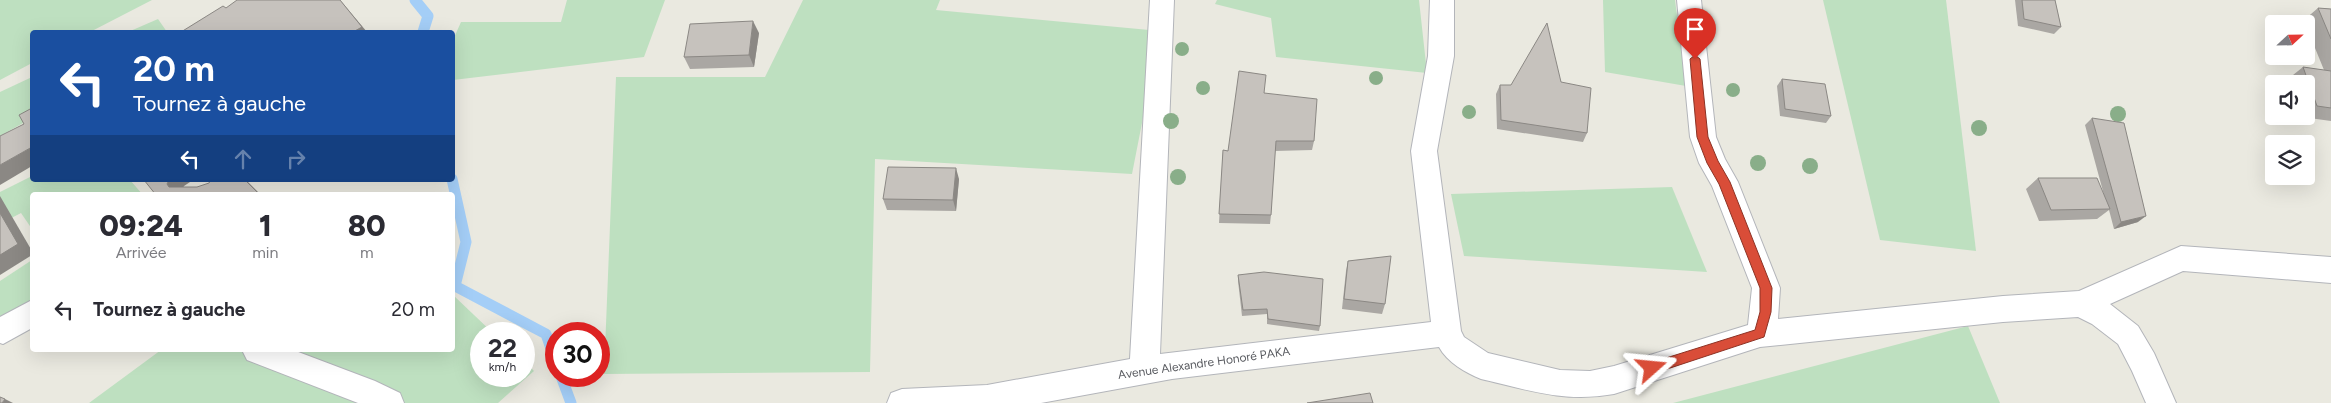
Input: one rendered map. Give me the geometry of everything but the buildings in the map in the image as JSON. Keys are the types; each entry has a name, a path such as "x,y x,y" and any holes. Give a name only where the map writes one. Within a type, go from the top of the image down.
{"street":[{"path":"1144,370 1162,0"},
{"path":"1442,0 1441,56 1424,151 1447,333 1454,346 1481,365 1560,384 1590,385 1614,380 1760,334 2003,309 2081,304 2181,258 2331,270"},
{"path":"1690,0 1702,137 1713,163 1724,182 1766,288 1766,312 1760,334"},
{"path":"2081,304 2102,315 2128,335 2144,363 2162,403"},
{"path":"2,331 30,314"},
{"path":"2,331 30,330"},
{"name":"Avenue Alexandre Honoré PAKA","path":"902,403 988,399 1144,370 1447,333"},
{"path":"262,352 364,391 389,403"}],"green space":[{"path":"0,0 152,0 94,30 30,30 30,64 0,80"},
{"path":"567,0 665,0 644,57 455,80 455,36 461,22 561,22"},
{"path":"803,0 940,0 936,10 1160,31 1132,174 875,159 870,372 610,374 610,322 606,322 616,77 765,77"},
{"path":"1217,0 1419,0 1427,73 1276,57 1271,18 1215,4"},
{"path":"1603,0 1675,0 1686,86 1605,72"},
{"path":"1823,0 1946,0 1976,251 1880,240"},
{"path":"158,19 166,30 133,30"},
{"path":"30,78 30,119 0,136 0,92"},
{"path":"30,177 30,182 132,182 140,192 30,192 30,226 21,213 0,224 0,192"},
{"path":"1672,187 1707,272 1464,256 1451,194"},
{"path":"30,261 30,310 0,333 0,281"},
{"path":"455,297 481,322 470,322 470,387 516,387 498,403 89,403 158,352 455,352"},
{"path":"1968,326 2000,403 1673,403"}],"waterway":[{"path":"415,0 428,16 424,30"},
{"path":"453,182 455,192"},
{"path":"455,192 466,242 455,286"},
{"path":"455,286 545,333"},
{"path":"565,387 571,403"}],"route":[{"path":"1652,368 1760,334 1766,312 1766,288 1754,254 1724,182 1713,163 1702,137 1695,59"}]}
